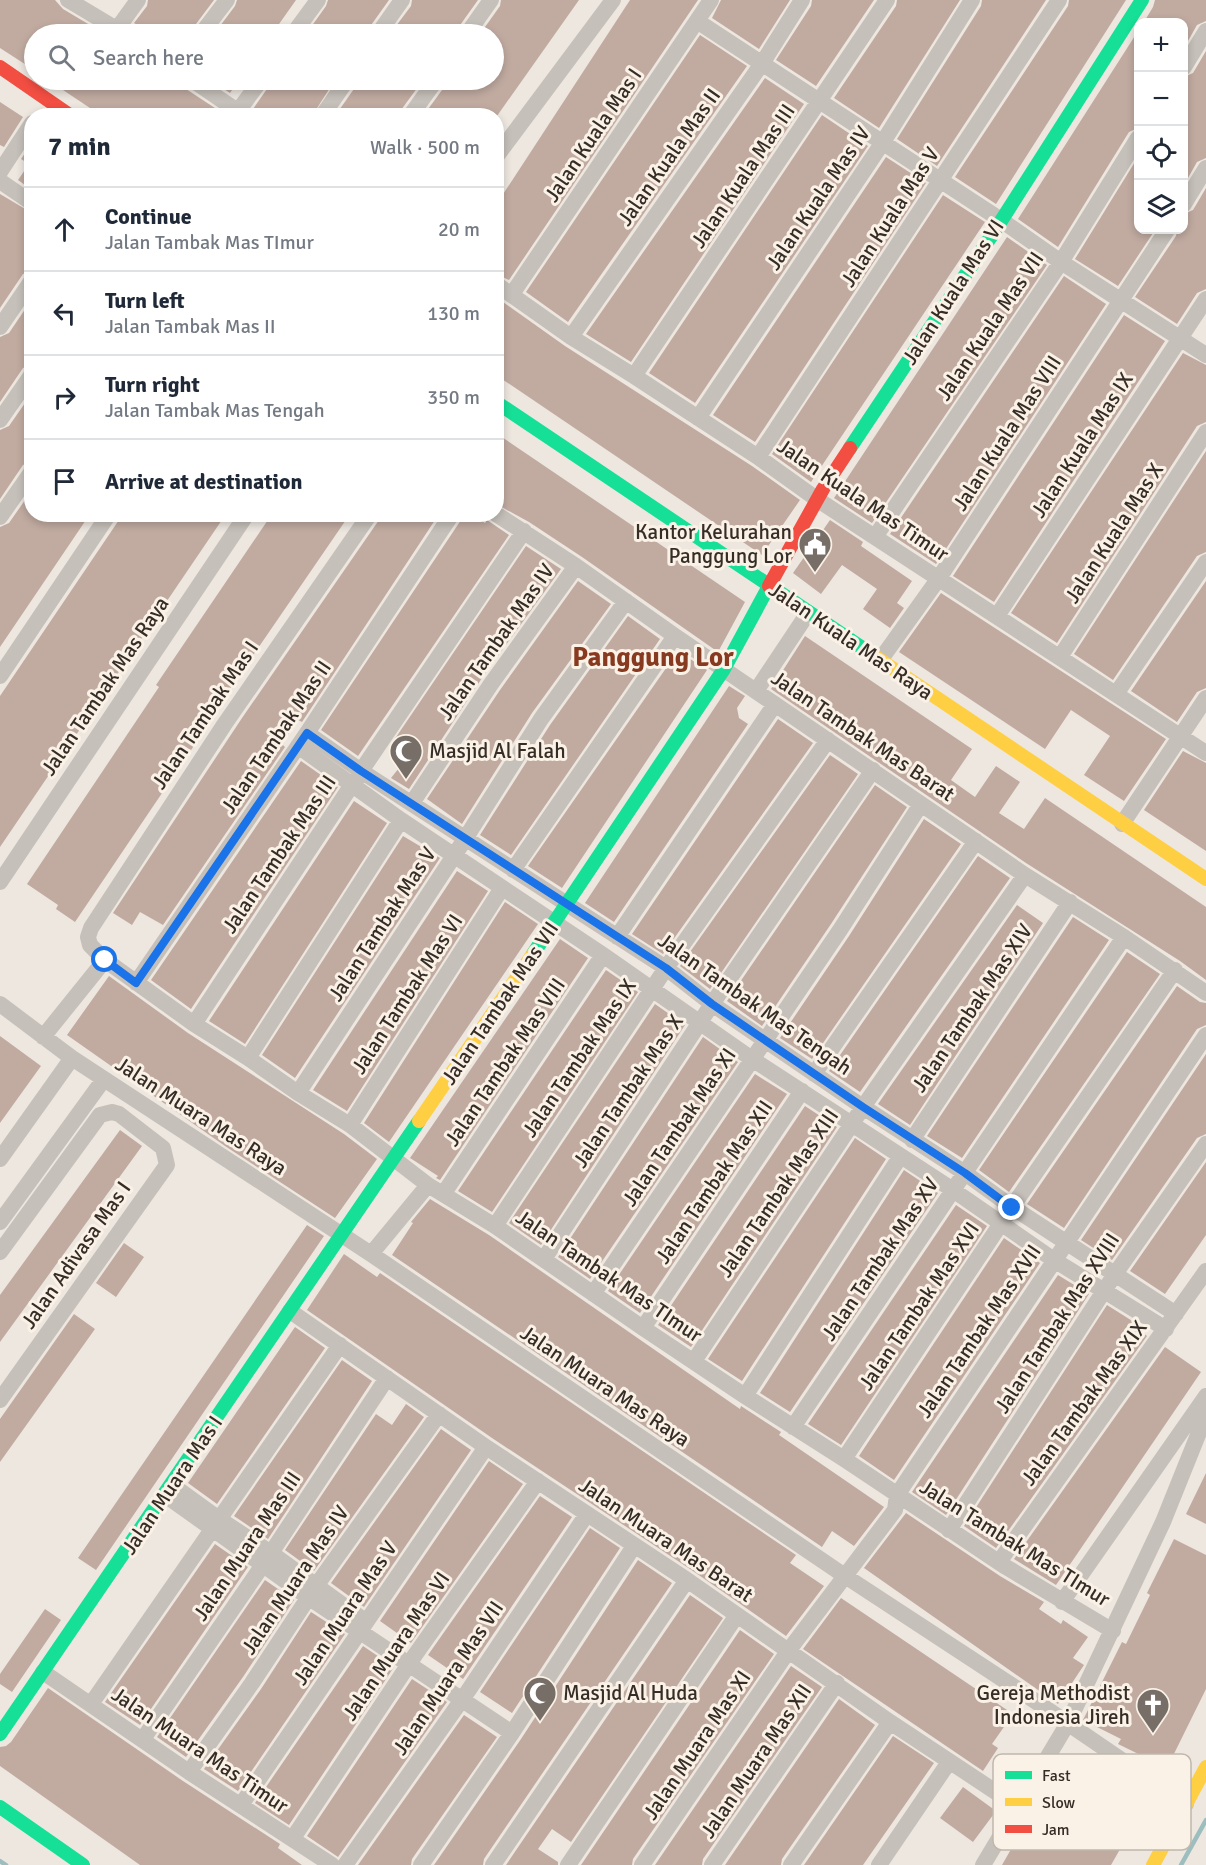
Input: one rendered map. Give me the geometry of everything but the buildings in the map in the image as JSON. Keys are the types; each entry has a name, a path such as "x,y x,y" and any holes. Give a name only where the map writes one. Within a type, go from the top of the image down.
{"street":[{"path":"68,0 108,24"},
{"path":"125,24 138,0"},
{"path":"208,24 226,0"},
{"path":"300,24 318,0"},
{"path":"385,24 402,0"},
{"path":"474,24 491,0"},
{"path":"504,146 613,0"},
{"name":"Jalan Kuala Mas I","path":"512,294 711,0"},
{"name":"Jalan Kuala Mas II","path":"571,338 763,62 802,0"},
{"name":"Jalan Kuala Mas III","path":"634,376 887,0"},
{"name":"Jalan Kuala Mas IV","path":"698,418 883,142 972,0"},
{"name":"Jalan Kuala Mas V","path":"758,457 1059,0"},
{"name":"Jalan Kuala Mas VI","path":"769,586 823,489 1001,220 1142,0"},
{"path":"698,21 1001,220 1061,262 1206,355"},
{"path":"1188,60 1206,31"},
{"path":"0,67 24,84"},
{"path":"33,90 59,108"},
{"path":"207,90 234,108"},
{"path":"245,108 255,90"},
{"path":"328,108 340,90"},
{"path":"416,108 429,90"},
{"path":"41,108 46,99"},
{"path":"0,172 24,135"},
{"name":"Jalan Kuala Mas VII","path":"875,537 1061,262 1134,144"},
{"path":"1188,197 1206,168"},
{"path":"0,181 24,198"},
{"name":"Jalan Kuala Mas VIII","path":"881,659 939,578 1164,234"},
{"name":"Jalan Kuala Mas Timur","path":"504,289 571,338 758,457 818,500 1206,753"},
{"path":"0,327 24,292"},
{"name":"Jalan Kuala Mas IX","path":"996,616 1206,299"},
{"path":"0,420 24,386"},
{"name":"Jalan Kuala Mas Raya","path":"504,407 1206,879"},
{"name":"Jalan Kuala Mas X","path":"1060,657 1206,432"},
{"path":"0,517 24,482"},
{"name":"Jalan Tambak Mas Barat","path":"504,519 1026,875 1175,970 1206,993"},
{"path":"0,676 104,522"},
{"name":"Jalan Tambak Mas Raya","path":"0,882 242,522"},
{"name":"Jalan Tambak Mas I","path":"90,945 88,937 91,928 224,725 364,522"},
{"name":"Jalan Tambak Mas II","path":"136,983 447,522"},
{"name":"Jalan Tambak Mas III","path":"194,1024 361,771 524,531"},
{"path":"1116,694 1206,562"},
{"name":"Jalan Tambak Mas IV","path":"412,803 491,684 576,566"},
{"name":"Jalan Tambak Mas VII","path":"341,1235 567,905 724,669 769,586"},
{"name":"Jalan Tambak Mas V","path":"298,1093 541,719 626,600"},
{"path":"756,691 808,613"},
{"path":"513,870 675,636"},
{"path":"1122,824 1206,698"},
{"path":"617,937 775,704"},
{"name":"Jalan Tambak Mas Tengah","path":"302,739 361,771 412,803 666,968 712,1004 814,1074 965,1173 1012,1208 1176,1314"},
{"name":"Jalan Tambak Mas Tengah","path":"302,739 352,786 401,820 455,854 752,1059 1054,1260 1166,1329"},
{"name":"Jalan Tambak Mas IX","path":"495,1226 666,968 828,740"},
{"name":"Jalan Tambak Mas X","path":"544,1259 712,1004 873,770"},
{"name":"Jalan Tambak Mas XI","path":"593,1294 840,930 921,804"},
{"path":"248,1058 401,820"},
{"path":"814,1074 976,841"},
{"name":"Jalan Tambak Mas XIII","path":"694,1360 863,1107 1026,875"},
{"name":"Jalan Tambak Mas VI","path":"350,1125 502,888"},
{"name":"Jalan Tambak Mas XIV","path":"912,1140 1070,902"},
{"name":"Jalan Tambak Mas XV","path":"793,1427 1124,937"},
{"name":"Jalan Tambak Mas TImur","path":"90,945 105,960 136,983 194,1024 350,1125 428,1185 495,1226 643,1328 949,1530 1062,1602 1113,1631"},
{"name":"Jalan Tambak Mas VIII","path":"444,1193 603,955"},
{"path":"43,1037 105,960"},
{"name":"Jalan Tambak Mas XVI","path":"844,1459 1001,1223 1175,970"},
{"name":"Jalan Muara Mas Raya","path":"0,1004 72,1058 371,1254 845,1576 1113,1754"},
{"name":"Jalan Tambak Mas XVII","path":"789,1650 895,1510 897,1495 1206,1035"},
{"path":"0,1159 72,1058"},
{"path":"0,1222 104,1079"},
{"name":"Jalan Tambak Mas XII","path":"643,1328 802,1091"},
{"name":"Jalan Adivasa Mas I","path":"0,1252 100,1115 112,1112 126,1118 163,1148 167,1165 0,1400"},
{"name":"Jalan Tambak Mas XVIII","path":"949,1530 1104,1290 1206,1144"},
{"path":"745,1396 900,1157"},
{"path":"371,1254 428,1185"},
{"name":"Jalan Muara Mas I","path":"0,1734 341,1235"},
{"name":"Jalan Tambak Mas XIX","path":"999,1562 1206,1271"},
{"name":"Jalan Muara Mas Barat","path":"290,1311 993,1790"},
{"path":"91,1704 340,1345"},
{"name":"Jalan Muara Mas III","path":"143,1739 267,1559 387,1378"},
{"path":"1062,1602 1206,1396"},
{"name":"Jalan Muara Mas IV","path":"189,1772 252,1683 312,1591 439,1414"},
{"path":"1049,1754 1068,1723 1113,1631 1163,1522 1206,1415"},
{"name":"Jalan Muara Mas V","path":"241,1805 486,1446"},
{"name":"Jalan Muara Mas VI","path":"293,1838 412,1660 538,1480"},
{"path":"168,1490 514,1729"},
{"name":"Jalan Muara Mas VII","path":"345,1865 465,1695 587,1514"},
{"path":"421,1865 514,1729 634,1546"},
{"path":"493,1865 687,1580"},
{"path":"568,1865 737,1615"},
{"name":"Jalan Muara Mas XI","path":"642,1865 789,1650"},
{"name":"Jalan Muara Mas Timur","path":"43,1672 189,1772 332,1865"},
{"name":"Jalan Muara Mas XII","path":"712,1865 837,1683"},
{"path":"791,1865 890,1722"},
{"path":"879,1865 949,1762"},
{"path":"1191,1795 1206,1767"},
{"path":"0,1807 83,1865"},
{"path":"983,1865 993,1848"},
{"path":"1153,1865 1161,1850"}],"waterway":[{"path":"1191,1847 1206,1820"},
{"path":"1181,1865 1189,1850"},
{"path":"0,1861 6,1865"}],"traffic: fast":[{"path":"850,448 994,232 1142,0"},
{"path":"504,407 870,653"},
{"path":"533,954 724,669 769,586"},
{"path":"0,1734 419,1121"},
{"path":"0,1807 83,1865"}],"traffic: slow":[{"path":"870,653 1206,879"},
{"path":"419,1121 533,954"},
{"path":"1191,1795 1206,1767"},
{"path":"1153,1865 1161,1850"}],"traffic: jam":[{"path":"0,67 24,84"},
{"path":"33,90 59,108"},
{"path":"769,586 823,489 850,448"}],"place":[{"name":"Kantor Kelurahan Panggung Lor","path":"815,573"},
{"name":"Masjid Al Falah","path":"406,780"},
{"name":"Masjid Al Huda","path":"540,1722"},
{"name":"Gereja Methodist Indonesia Jireh","path":"1153,1734"}],"district":[{"name":"Panggung Lor","path":"653,657"}],"route":[{"path":"105,960 136,983 307,733 361,771 666,968 712,1004 912,1140 965,1173 1012,1208"}]}
